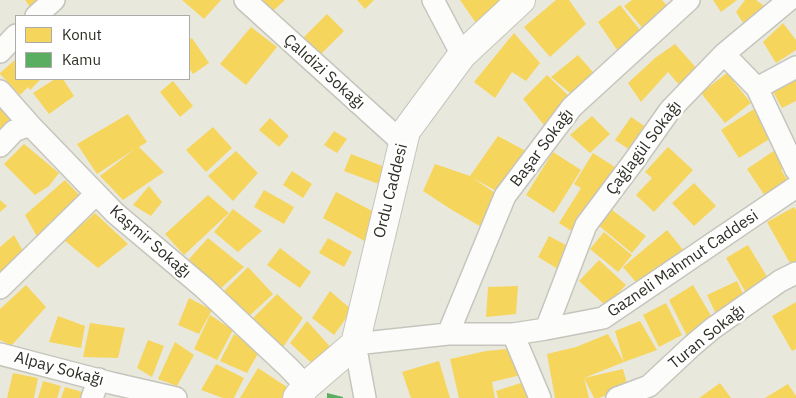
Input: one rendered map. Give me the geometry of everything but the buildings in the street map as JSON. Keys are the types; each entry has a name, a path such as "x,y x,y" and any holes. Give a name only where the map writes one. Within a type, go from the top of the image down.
{"street":[{"path":"37,15 54,0"},
{"name":"Çalıdizi Sokağı","path":"245,0 402,143"},
{"path":"433,0 462,54"},
{"name":"Ordu Caddesi","path":"355,344 406,130 462,54 521,0"},
{"name":"Başar Sokağı","path":"448,334 505,196 572,107 689,0"},
{"name":"Çağlagül Sokağı","path":"546,330 586,225 670,110 724,54 779,3"},
{"path":"0,52 15,37"},
{"path":"724,54 757,88 796,170"},
{"path":"757,88 796,67"},
{"name":"Kaşmir Sokağı","path":"0,92 30,126 115,213 204,288 288,367 301,392"},
{"path":"0,146 14,131 30,126"},
{"name":"Gazneli Mahmut Caddesi","path":"355,344 448,334 514,334 546,330 603,318 796,187"},
{"path":"0,288 96,194"},
{"name":"Turan Sokağı","path":"617,398 649,386 712,329 780,281 796,273"},
{"path":"514,334 540,398"},
{"path":"301,392 355,344"},
{"path":"355,344 365,398"},
{"name":"Alpay Sokağı","path":"0,354 96,389 176,398"}]}
